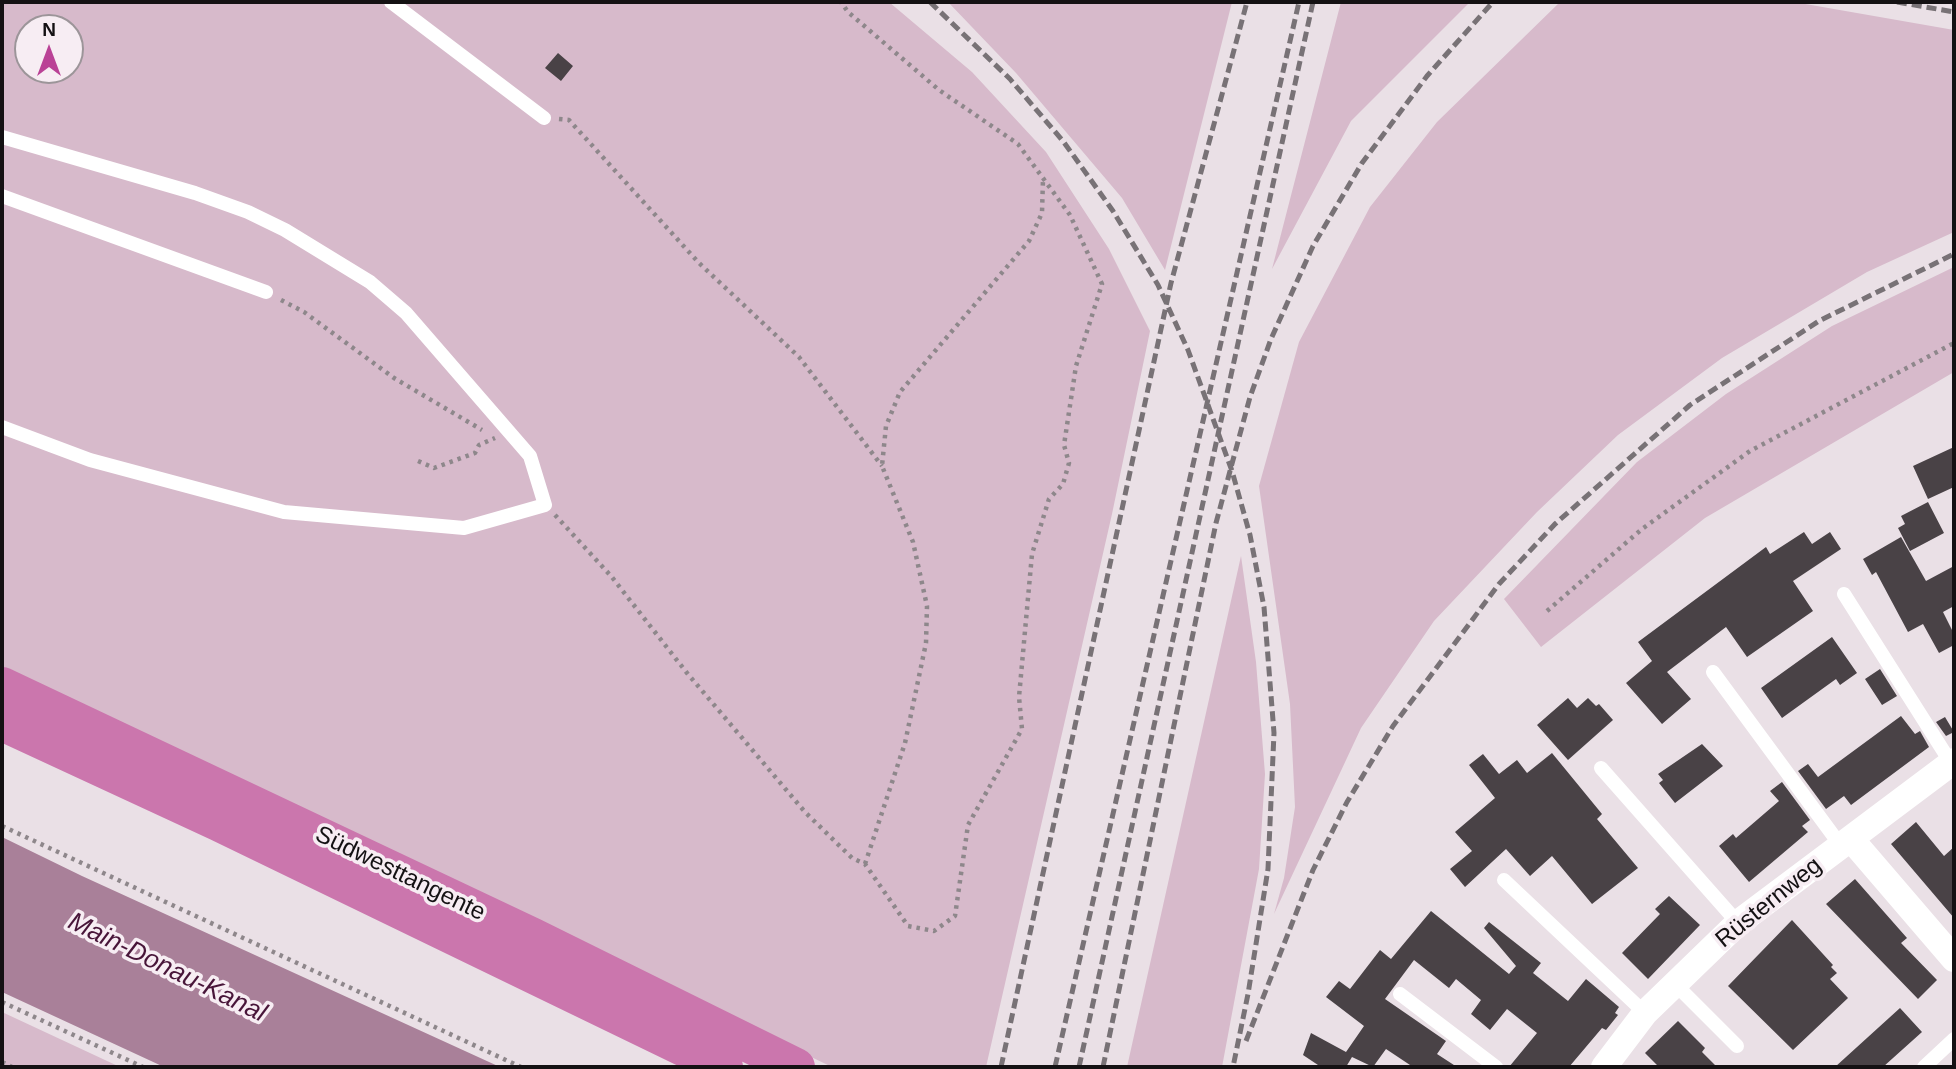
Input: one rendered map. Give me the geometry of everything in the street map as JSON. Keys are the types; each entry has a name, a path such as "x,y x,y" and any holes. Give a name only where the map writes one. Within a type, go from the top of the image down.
{"highway":[{"name":"Südwesttangente","path":"2,686 521,932 796,1067"},
{"name":"Südwesttangente","path":"2,722 218,822 724,1067"}],"street":[{"name":"Rüsternweg","path":"1604,1067 1645,1013 1738,923 1952,762"},
{"path":"1846,843 1954,959"}],"lane":[{"path":"391,2 544,118"},
{"path":"2,137 195,193 248,212 285,230 370,282 406,313 530,456 545,505 464,528 284,512 90,460 2,427"},
{"path":"2,196 265,292"},
{"path":"1844,594 1952,762"},
{"path":"1713,672 1846,843"},
{"path":"1601,768 1738,923"},
{"path":"1504,880 1645,1013"},
{"path":"1675,984 1737,1045"},
{"path":"1400,993 1496,1067"},
{"path":"1924,1067 1954,1039"}],"path":[{"path":"545,505 611,576 687,673 805,812 852,858 865,864 908,926 934,931 955,916 968,825 1022,729 1019,697 1032,554 1049,499 1063,484 1069,463 1064,445 1076,366 1102,284 1070,215 1018,144 939,90 848,12 841,2"},
{"path":"544,118 569,120 699,263 799,357 882,466 913,542 927,606 926,643 905,743 865,864"},
{"path":"882,466 886,426 900,392 1029,241 1042,213 1043,178"},
{"path":"265,292 304,312 394,378 494,438"},
{"path":"1547,611 1642,529 1750,452 1954,343"},
{"path":"418,461 434,468 475,453 479,446 494,438 513,435"},
{"path":"2,826 521,1067"},
{"path":"2,1002 143,1067"},
{"path":"2,1062 12,1067"}],"shaded area":[{"path":"2,2 889,2 972,72 1046,152 1109,249 1150,331 1112,514 986,1067 832,1067 2,669"},
{"path":"948,2 1232,2 1165,270 1122,198 1016,73"},
{"path":"1341,2 1470,2 1351,121 1272,269"},
{"path":"1560,2 1794,2 1954,30 1954,232 1867,272 1722,358 1618,435 1537,512 1434,621 1361,728 1274,914 1284,878 1295,807 1290,704 1259,486 1299,342 1370,207 1437,122"},
{"path":"1954,267 1954,372 1705,518 1541,647 1504,599 1637,462 1726,394 1832,326"},
{"path":"1241,556 1256,662 1265,774 1259,869 1222,1067 1127,1067"},
{"path":"2,1012 120,1067 2,1067"}],"water":[{"name":"Main-Donau-Kanal","path":"2,837 500,1067 164,1067 2,992"}],"building":[{"path":"558,53 573,66 561,81 545,68"},
{"path":"1954,447 1954,487 1928,499 1913,466"},
{"path":"1928,502 1944,533 1910,551 1898,528 1905,524 1901,516"},
{"path":"1804,532 1812,544 1830,532 1841,549 1793,581 1813,611 1747,657 1726,627 1667,672 1691,699 1662,724 1626,683 1652,661 1638,642 1766,547 1770,554"},
{"path":"1901,537 1926,581 1954,566 1954,606 1943,612 1954,634 1954,645 1939,653 1923,624 1908,632 1876,572 1872,575 1863,559"},
{"path":"1832,637 1857,673 1840,685 1836,679 1782,718 1761,688"},
{"path":"1880,669 1897,696 1882,705 1865,679"},
{"path":"1568,698 1577,708 1588,698 1596,706 1599,704 1613,720 1568,760 1537,725"},
{"path":"1901,716 1915,734 1920,731 1929,747 1851,805 1844,796 1826,809 1798,771 1808,764 1818,777"},
{"path":"1945,717 1954,732 1946,736 1936,722"},
{"path":"1702,744 1723,766 1675,803 1659,783 1663,780 1658,774"},
{"path":"1552,753 1602,814 1597,819 1638,868 1592,904 1552,856 1530,876 1506,849 1465,887 1450,869 1472,851 1455,832 1495,798 1469,765 1483,754 1499,774 1517,760 1527,773"},
{"path":"1782,782 1810,820 1802,826 1808,832 1749,882 1719,846 1733,834 1736,838 1779,801 1770,791"},
{"path":"1916,822 1944,856 1954,847 1954,918 1891,844"},
{"path":"1855,879 1907,938 1901,943 1937,980 1918,999 1826,904"},
{"path":"1669,896 1700,925 1648,979 1622,953 1660,914 1655,909"},
{"path":"1431,911 1509,974 1516,966 1484,928 1489,922 1541,963 1533,973 1568,1001 1586,979 1619,1007 1615,1013 1618,1015 1606,1030 1602,1028 1569,1067 1509,1067 1537,1033 1507,1009 1490,1030 1471,1014 1481,1000 1456,979 1449,988 1414,960 1385,999 1446,1041 1437,1054 1457,1067 1413,1067 1386,1049 1373,1067 1352,1057 1346,1067 1321,1067 1303,1055 1311,1033 1346,1052 1364,1026 1326,997 1339,981 1350,989 1380,950 1391,959"},
{"path":"1792,920 1833,965 1831,967 1837,973 1830,979 1848,998 1793,1050 1728,986"},
{"path":"1900,1008 1922,1032 1883,1067 1835,1067"},
{"path":"1678,1021 1705,1048 1702,1052 1717,1067 1659,1067 1645,1053"}],"railway":[{"path":"930,2 1010,79 1063,141 1113,211 1158,285 1188,350 1232,471 1250,535 1264,607 1274,733 1268,869 1233,1067"},
{"path":"1001,1067 1171,283 1247,2"},
{"path":"1055,1067 1299,2"},
{"path":"1079,1067 1313,2"},
{"path":"1103,1067 1216,523 1250,397 1271,339 1313,246 1362,163 1427,76 1493,2"},
{"path":"1897,2 1954,12"},
{"path":"1246,1041 1313,870 1347,802 1393,726 1499,584 1555,524 1690,405 1819,321 1954,254"}]}
